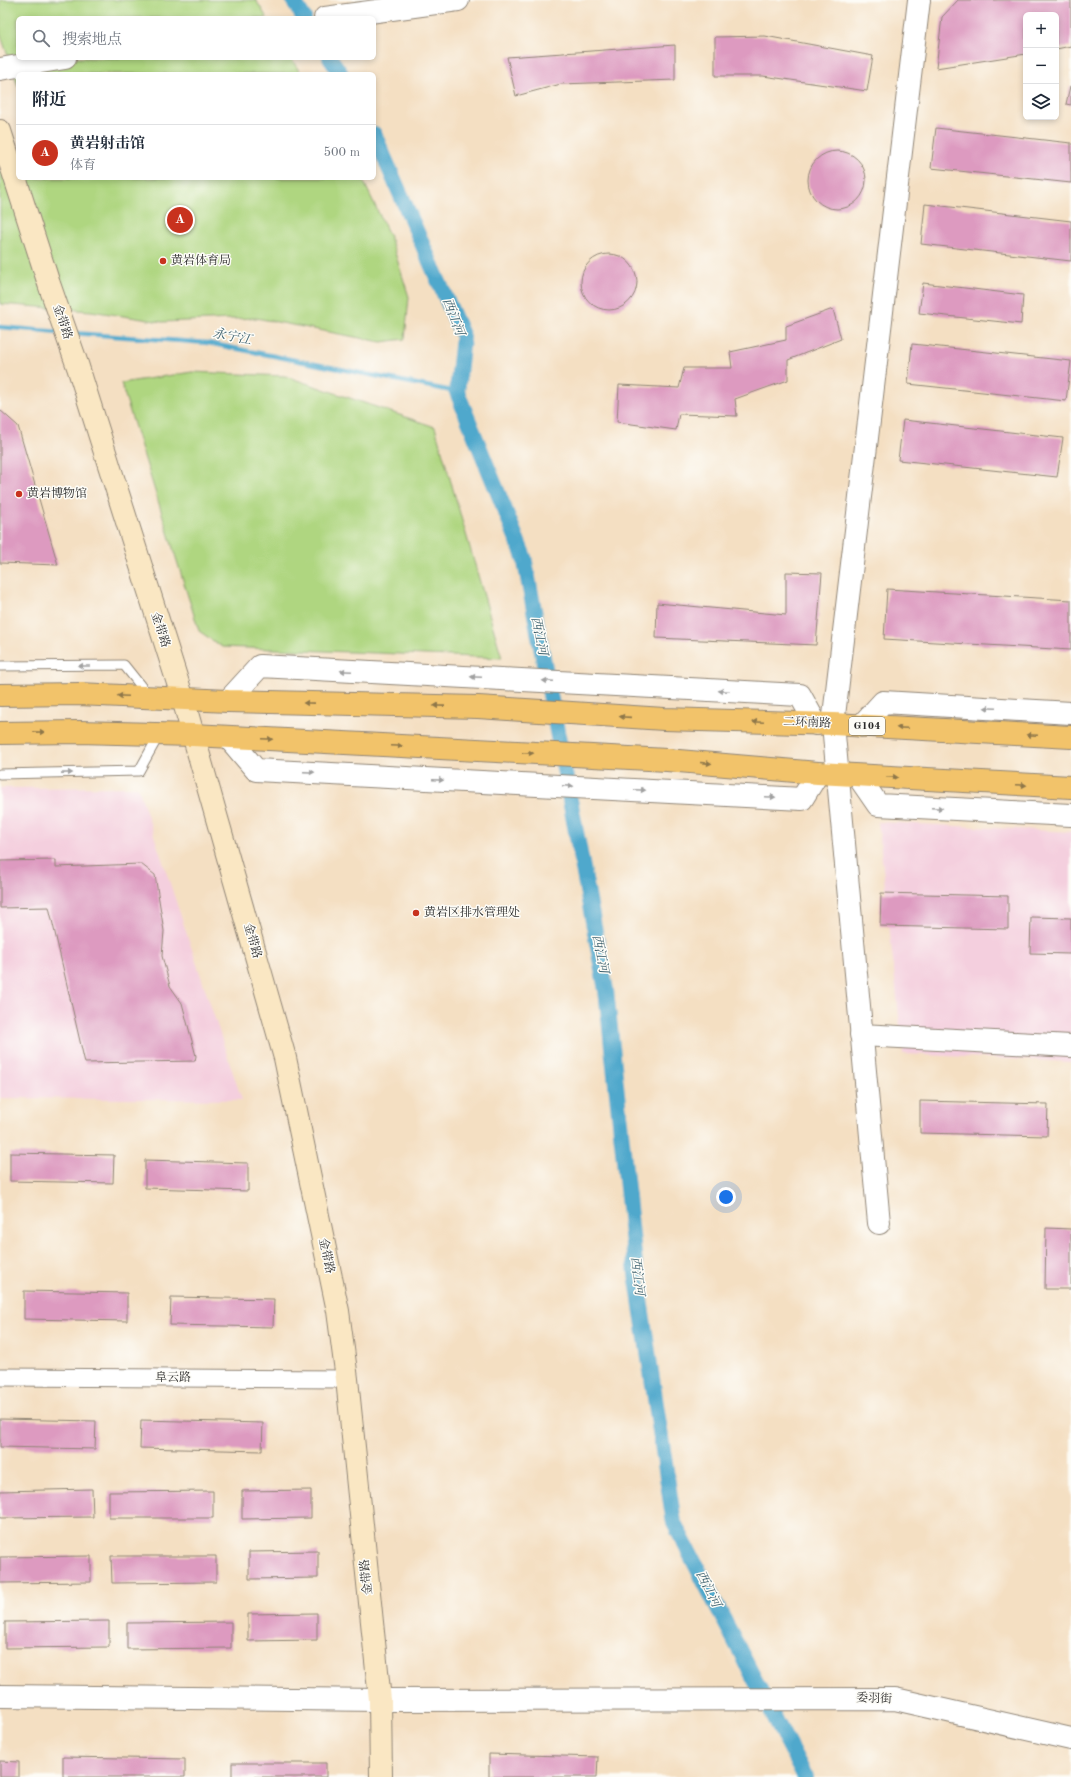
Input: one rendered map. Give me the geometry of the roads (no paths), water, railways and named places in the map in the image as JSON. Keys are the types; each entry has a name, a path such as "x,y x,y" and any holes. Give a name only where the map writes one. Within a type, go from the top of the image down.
{"highway":[{"name":"二环南路","path":"0,695 79,694 228,701 478,707 664,719 824,724 1071,737"},
{"path":"0,733 79,732 193,735 667,760 838,774 1071,788"}],"main road":[{"name":"金带路","path":"1,136 49,284 78,367 183,699 285,1058 338,1311 347,1379 380,1700 381,1777"}],"street":[{"path":"344,16 458,0"},
{"path":"879,1223 838,774 824,724 919,0"},
{"path":"0,69 53,60"},
{"path":"228,701 260,666 800,695 824,724"},
{"path":"861,726 883,702 1071,713"},
{"path":"228,738 256,770 802,799 838,774"},
{"path":"838,774 878,805 1071,815"},
{"path":"862,1035 1071,1046"},
{"name":"阜云路","path":"0,1377 347,1379"},
{"name":"委羽街","path":"0,1696 380,1700 896,1699 1071,1739"}],"lane":[{"path":"0,666 124,665 150,697"},
{"path":"0,774 139,771 159,734"}],"waterway":[{"name":"西江河","path":"293,0 303,16"},
{"name":"西江河","path":"331,60 340,72"},
{"name":"西江河","path":"376,139 463,337 457,392 524,557 606,990 636,1273 674,1523 805,1777"},
{"name":"永宁江","path":"0,327 60,332"},
{"name":"永宁江","path":"73,333 208,343 457,392"}],"place":[{"name":"黄岩射击馆","path":"180,220"},
{"name":"黄岩体育局","path":"163,261"},
{"name":"黄岩博物馆","path":"19,494"},
{"name":"黄岩区排水管理处","path":"416,913"}]}
